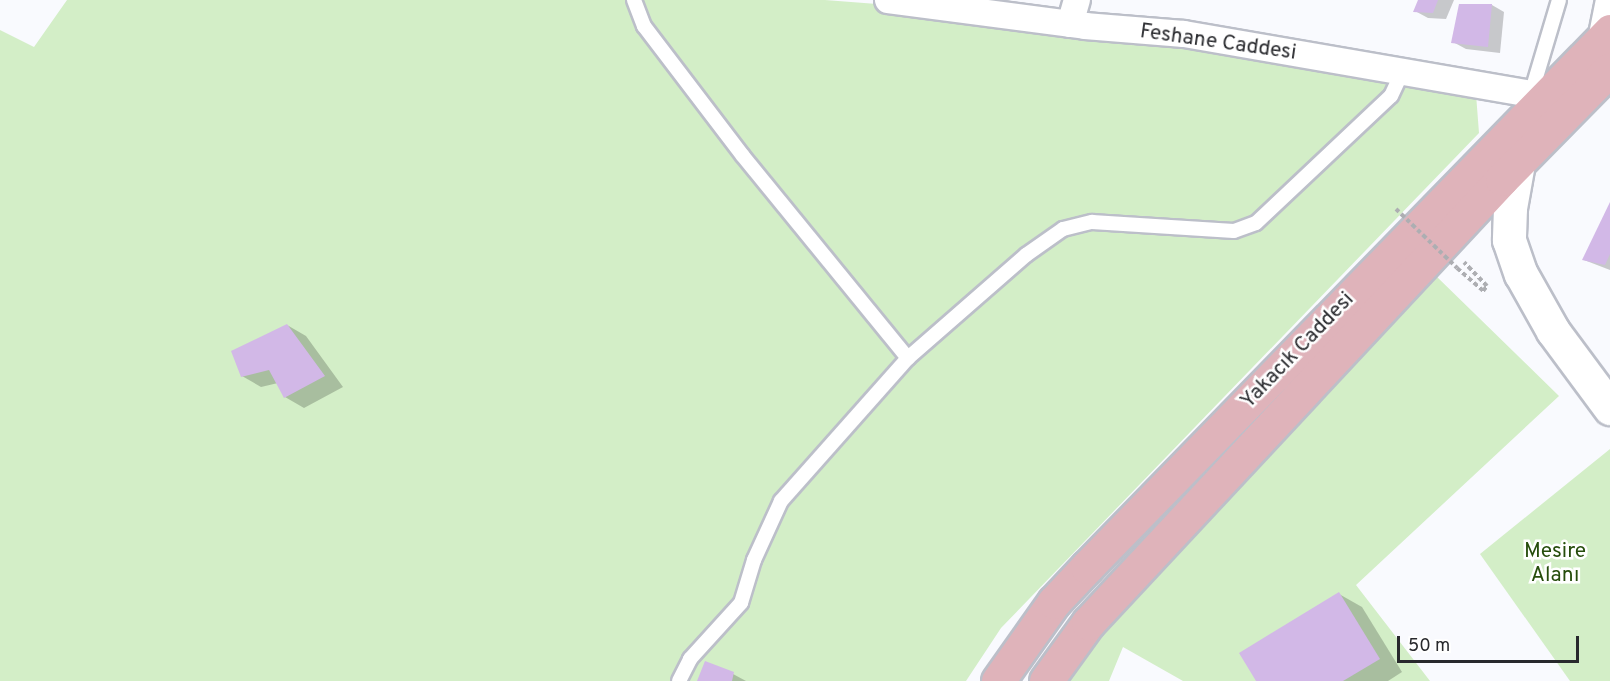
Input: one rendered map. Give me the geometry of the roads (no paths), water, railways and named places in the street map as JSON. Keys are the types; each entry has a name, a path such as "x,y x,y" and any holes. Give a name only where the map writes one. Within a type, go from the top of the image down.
{"main road":[{"name":"Yakacık Caddesi","path":"998,681 1041,619 1088,567 1539,95 1607,46"},
{"name":"Yakacık Caddesi","path":"1046,681 1088,623 1518,163 1607,46"},
{"path":"1518,163 1510,208 1509,240 1521,274 1553,332 1609,408"}],"street":[{"name":"Feshane Caddesi","path":"888,0 1074,12 1185,34 1539,95"},
{"path":"1607,46 1609,0"}],"lane":[{"path":"634,0 644,26 742,156 908,358"},
{"path":"1539,95 1559,0"},
{"path":"679,681 690,659 741,603 754,560 781,501 908,358 1026,255 1063,229 1092,222 1234,231 1256,223 1391,96 1402,72"}],"park label":[{"name":"Mesire Alanı","path":"1555,564"}]}
